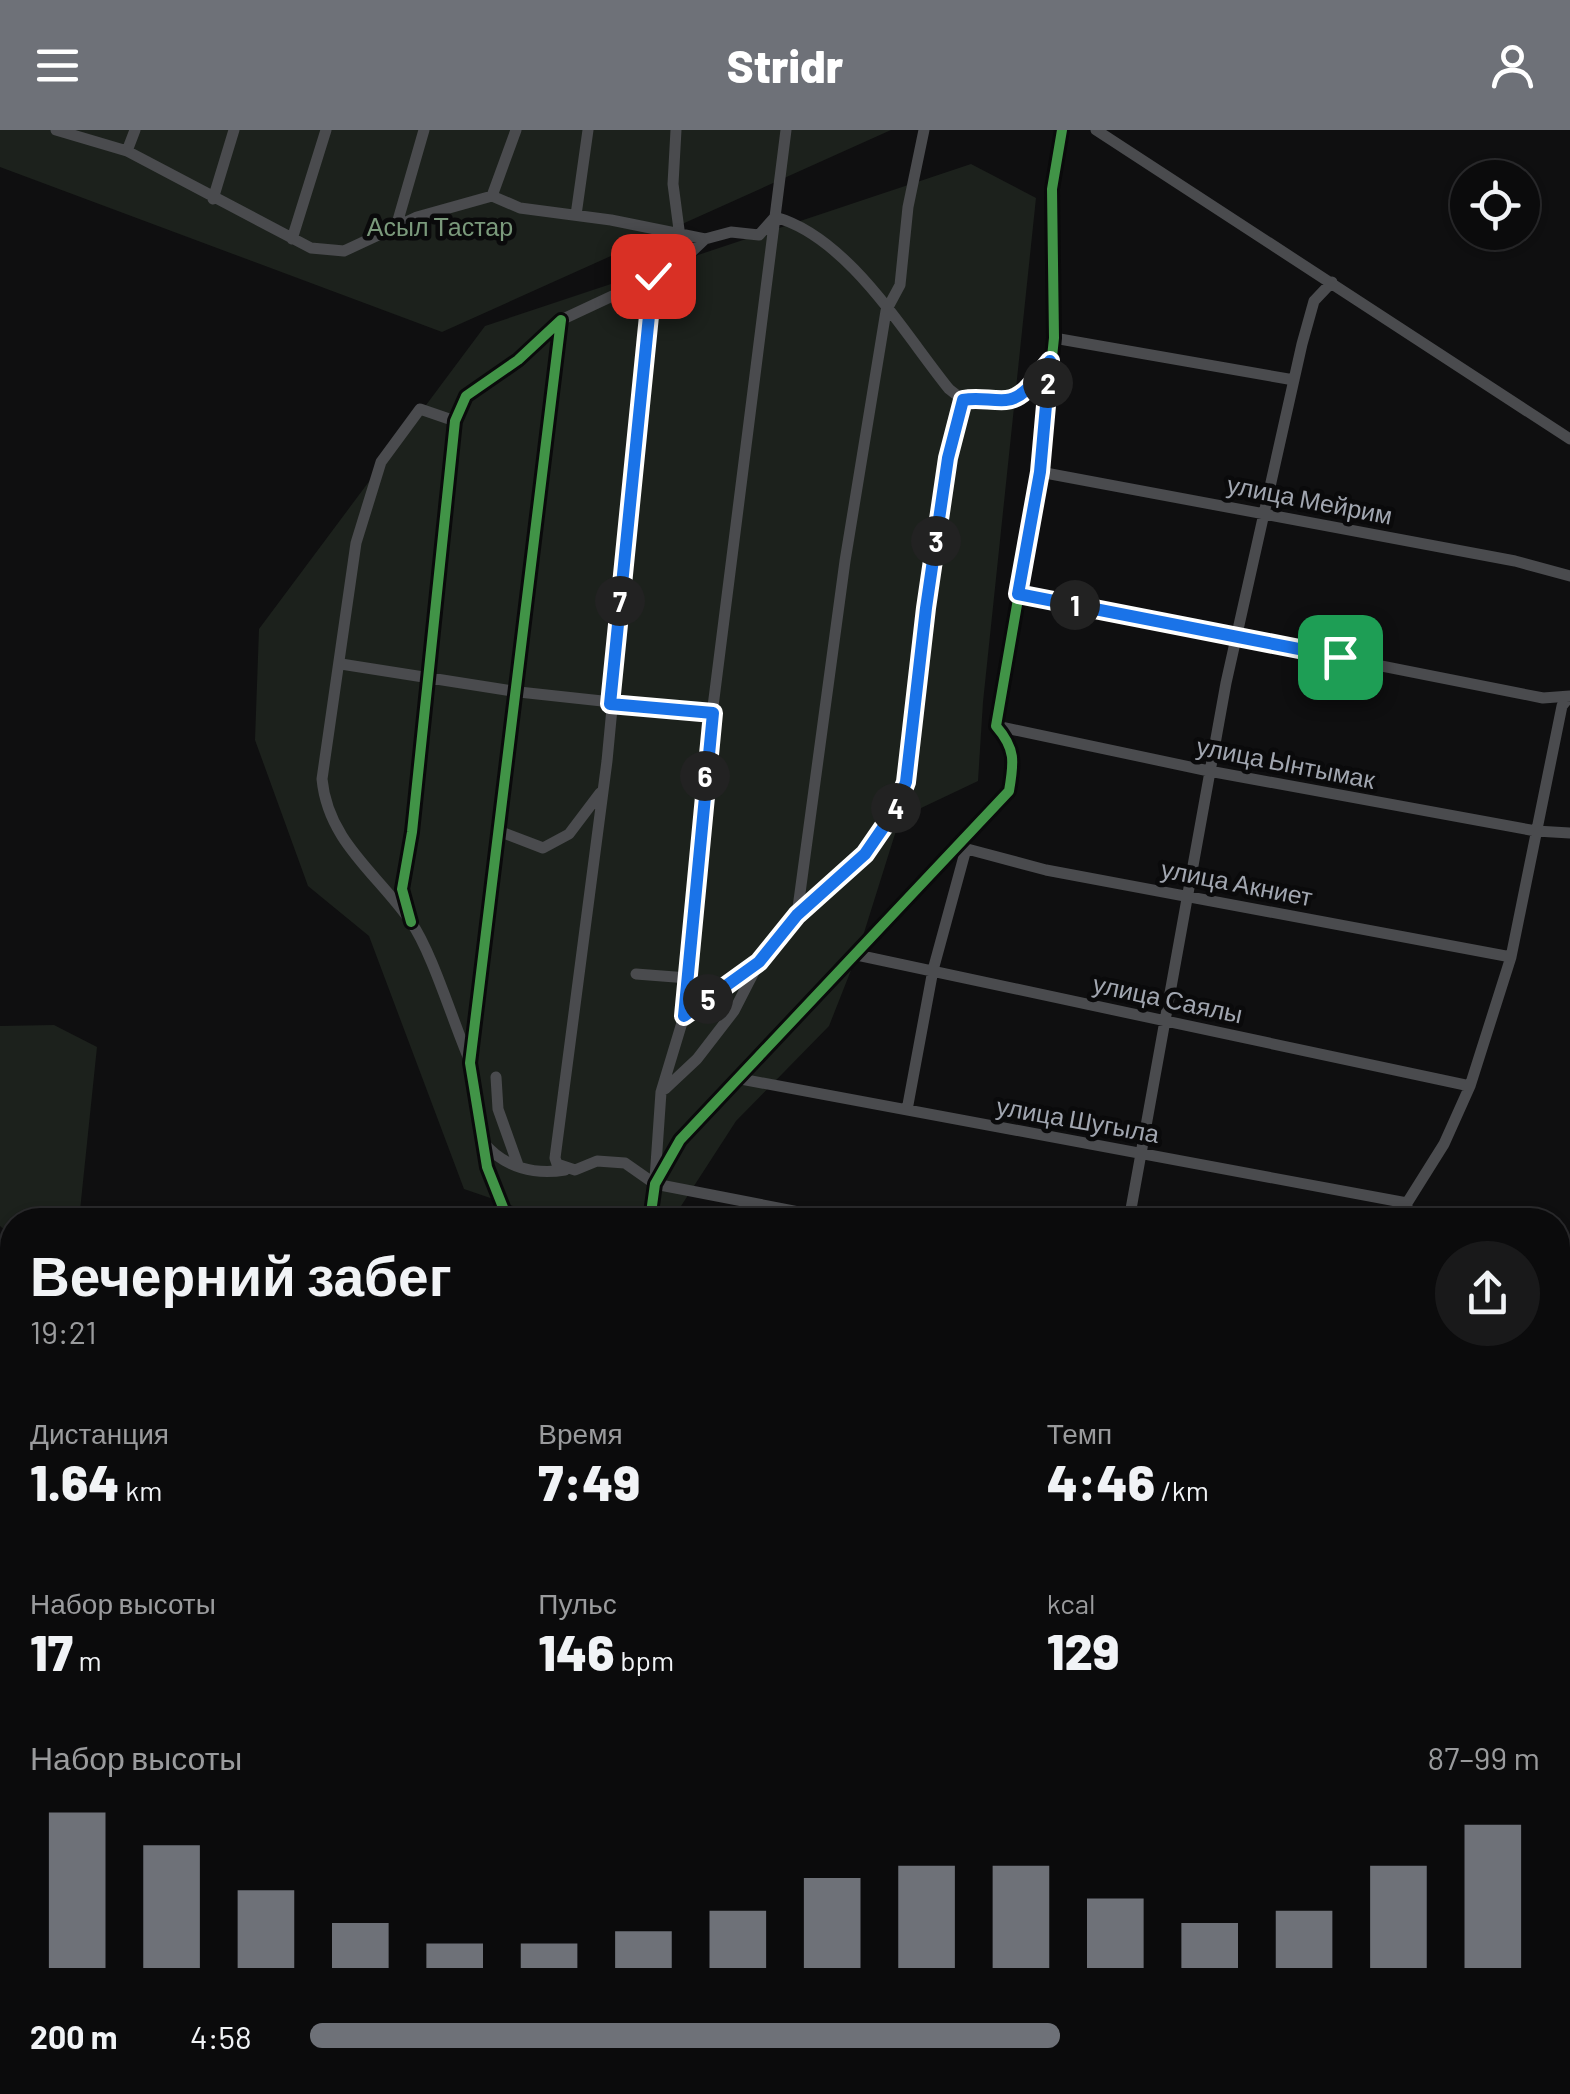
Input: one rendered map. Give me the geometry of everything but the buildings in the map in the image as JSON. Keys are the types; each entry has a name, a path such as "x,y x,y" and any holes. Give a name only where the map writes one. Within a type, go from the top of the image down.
{"street":[{"path":"56,130 127,151 311,248 344,250 396,227 492,196 520,208 704,240"},
{"path":"127,151 135,130"},
{"path":"212,199 234,130"},
{"path":"292,238 326,130"},
{"path":"396,227 424,130"},
{"path":"492,196 516,130"},
{"path":"576,215 588,130"},
{"path":"676,130 673,184 683,260"},
{"path":"652,1208 661,1092 684,1016 713,713 786,130"},
{"path":"797,915 846,560 886,311 900,285 908,207 924,130"},
{"path":"655,1184 680,1140 961,848 1009,791 1014,756 1009,741 996,726 1040,472 1054,338 1052,190 1062,130"},
{"path":"1096,130 1570,440"},
{"path":"504,1208 481,1140 470,1063 412,922 402,876 412,832 455,420 466,396 518,360 561,320 683,260 704,240 731,232 759,235 775,217"},
{"path":"775,217 798,223 842,256 949,389 963,400 986,396 1006,400 1022,394 1050,361"},
{"path":"568,1170 556,1164 554,1158 602,790 653,276"},
{"path":"1131,1208 1209,771 1264,512 1314,301 1332,282"},
{"path":"470,1063 561,320"},
{"path":"1054,338 1294,380"},
{"path":"661,1092 697,1060 734,1011 759,962 797,915 865,854 896,809 906,782 948,458 963,400"},
{"path":"412,922 344,843 322,779 342,664 356,542 382,462 420,410 455,420"},
{"name":"улица Мейрим","path":"1040,472 1515,561 1570,576"},
{"path":"1018,594 1543,698 1567,699 1512,957 1470,1086 1444,1144 1407,1208"},
{"path":"342,664 518,692 713,713"},
{"name":"улица Ынтымак","path":"996,726 1209,771 1536,831 1570,833"},
{"path":"501,832 536,847 549,846 568,834 602,790"},
{"path":"907,1110 961,848"},
{"name":"улица Акниет","path":"961,848 1046,870 1512,957"},
{"name":"улица Саялы","path":"856,955 1470,1086"},
{"path":"684,1016 759,962"},
{"path":"636,974 688,978"},
{"path":"712,996 734,1011"},
{"path":"496,1077 498,1109 518,1165"},
{"name":"улица Шугыла","path":"741,1079 1407,1203"},
{"path":"481,1140 500,1158 534,1172 568,1170 609,1160 634,1166 655,1184 778,1208"}],"green space":[{"name":"Асыл Тастар","path":"0,130 891,130 442,332 0,167"},
{"path":"971,164 1036,198 978,781 900,818 857,955 829,1026 736,1121 680,1208 519,1208 464,1189 369,936 308,886 255,740 259,629 485,326"},
{"path":"54,1025 97,1047 80,1208 0,1208 0,1026"}],"cycle path":[{"path":"652,1208 655,1184 680,1140 1009,791 1012,756 996,726 1040,472 1054,338 1052,189 1062,130"},
{"path":"411,922 402,889 412,832 455,421 466,396 518,360 561,320 470,1063 487,1167 503,1208"}],"route":[{"path":"653,276 610,704 713,713 684,1016 759,962 797,915 865,854 896,809 906,782 948,458 963,400 986,396 1006,400 1022,394 1050,361 1040,472 1018,594 1340,657"}]}
